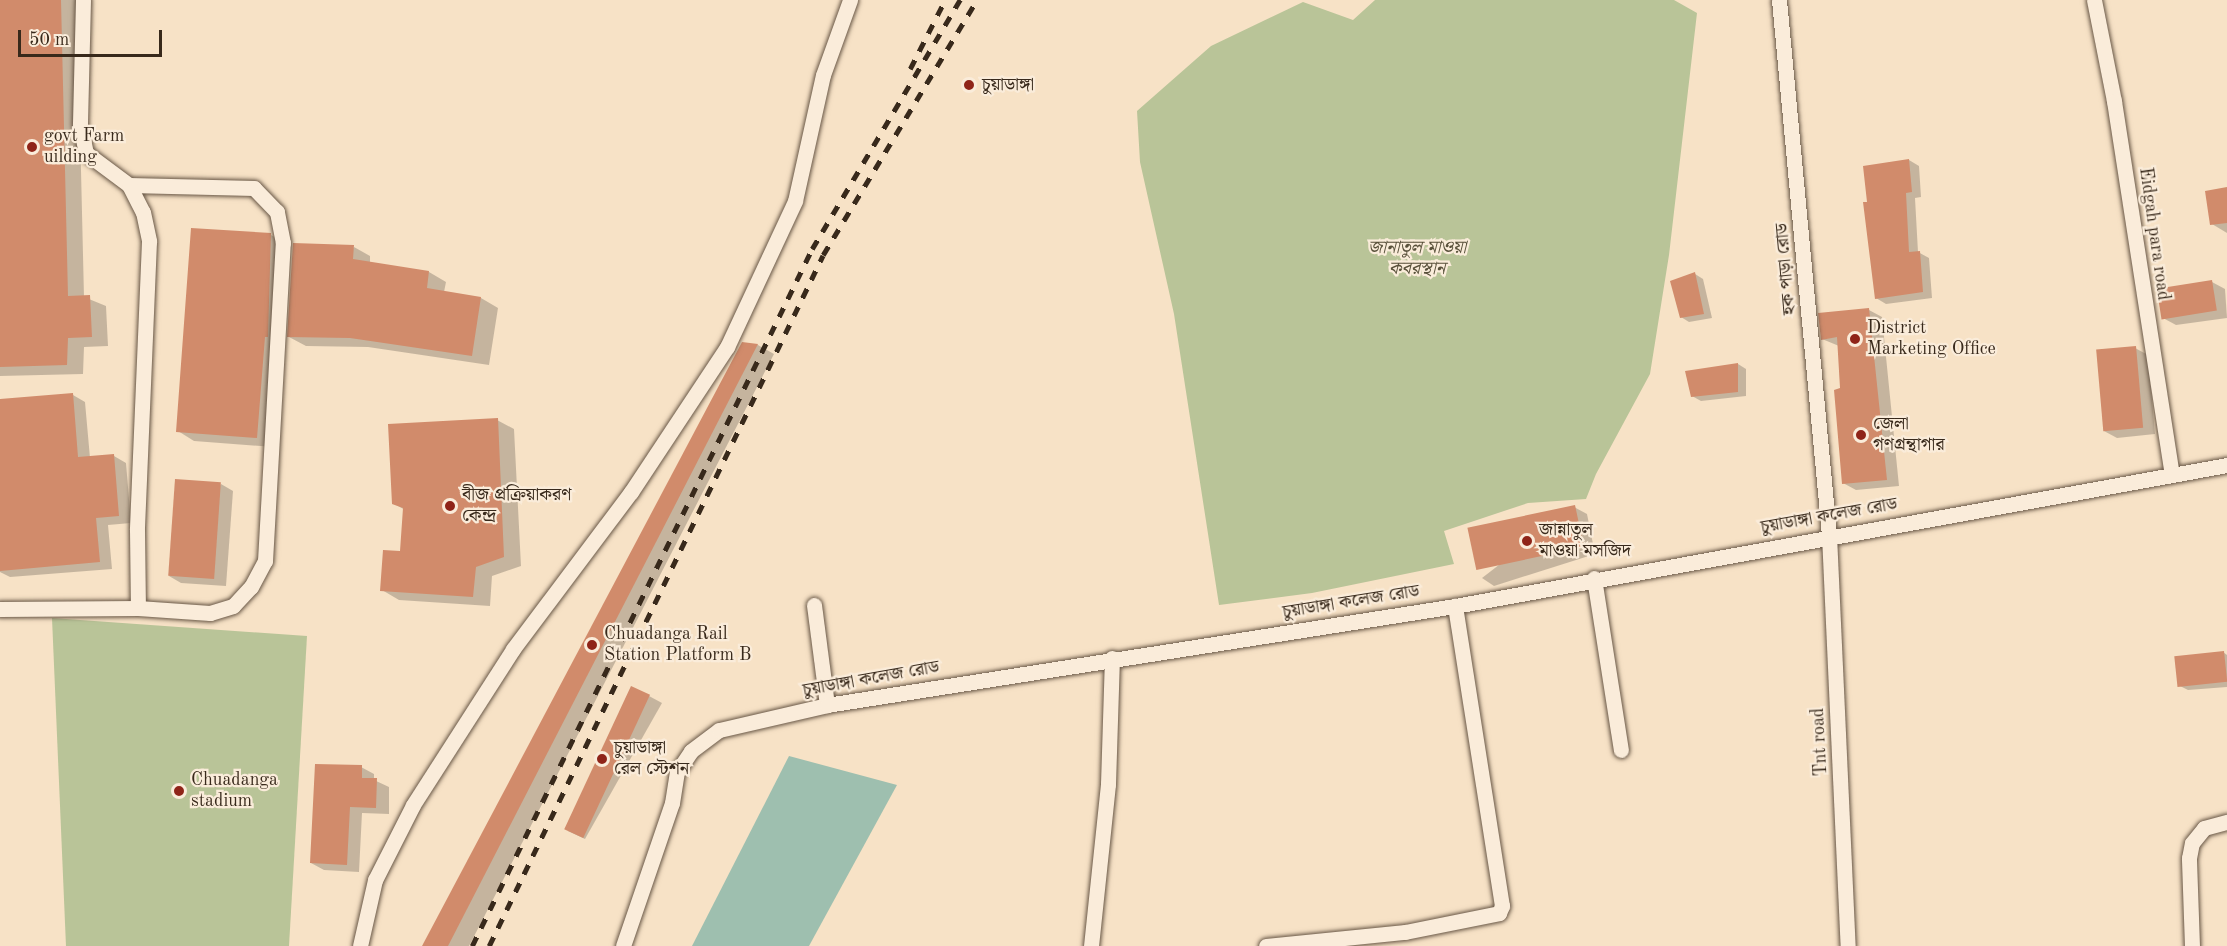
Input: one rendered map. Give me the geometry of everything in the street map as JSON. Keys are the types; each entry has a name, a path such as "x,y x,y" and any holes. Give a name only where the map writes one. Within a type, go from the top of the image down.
{"street":[{"path":"83,0 80,125 86,153 129,185 143,212 149,241 137,530 138,608"},
{"path":"360,946 375,880 413,805 513,649 631,492 727,347 795,201 823,75 850,0"},
{"name":"হক পাড়া রোড","path":"1779,0 1829,535"},
{"name":"Eidgah para road","path":"2094,0 2114,101 2172,475"},
{"path":"0,609 138,608 210,613 233,606 251,586 265,561 283,243 277,212 254,188 129,185"},
{"name":"চুয়াডাঙ্গা কলেজ রোড","path":"623,946 672,803 677,772 692,751 719,730 827,705 1112,658 1455,606 1829,535 2227,465"},
{"name":"Tnt road","path":"1829,535 1848,946"},
{"path":"1594,578 1621,750"},
{"path":"814,604 827,705"},
{"path":"1266,946 1405,939 1491,917 1502,906 1455,606"},
{"path":"1091,946 1108,783 1112,658"},
{"path":"2192,946 2189,858 2192,843 2204,828 2227,822"}],"green space":[{"name":"জানাতুল মাওয়া কবরস্থান","path":"1375,0 1674,0 1697,13 1669,255 1650,374 1596,474 1586,499 1528,503 1444,531 1454,564 1312,593 1219,605 1174,314 1140,162 1137,111 1211,46 1303,2 1353,20"},
{"name":"Chuadanga stadium","path":"52,618 307,636 289,946 66,946"}],"shaded area":[{"path":"789,756 897,785 809,946 692,946"}],"building":[{"name":"govt Farm uilding","path":"0,0 61,0 68,296 90,295 92,337 68,338 67,365 0,367"},
{"path":"1909,159 1912,192 1906,193 1909,252 1920,251 1923,292 1875,299 1863,202 1867,202 1863,166"},
{"path":"2227,187 2227,223 2210,225 2205,191"},
{"path":"191,228 271,233 268,337 265,337 257,438 176,432"},
{"path":"293,243 354,245 353,259 429,271 427,288 481,297 472,356 350,338 287,337"},
{"path":"1695,272 1704,314 1680,318 1670,281"},
{"path":"2212,280 2217,311 2162,319 2157,289"},
{"path":"1869,308 1887,480 1842,484 1834,390 1840,388 1837,337 1821,340 1818,313"},
{"name":"Chuadanga Rail Station Platform B","path":"742,342 758,344 448,946 422,946"},
{"path":"2136,346 2143,428 2103,431 2096,349"},
{"path":"1738,363 1738,392 1691,397 1685,371"},
{"path":"73,393 78,457 114,454 119,516 96,518 100,562 0,571 0,399"},
{"name":"বীজ প্রক্রিয়াকরণ কেন্দ্র","path":"498,418 504,557 476,567 473,597 380,591 383,550 400,551 403,508 392,504 388,424"},
{"path":"175,479 221,482 214,579 168,576"},
{"name":"জান্নাতুল মাওয়া মসজিদ","path":"1575,505 1584,547 1476,570 1467,528"},
{"path":"2224,651 2227,682 2178,687 2174,656"},
{"name":"চুয়াডাঙ্গা রেল স্টেশন","path":"631,686 650,695 583,838 564,829"},
{"path":"315,764 362,765 362,778 377,778 376,808 350,807 347,865 310,863"}],"railway":[{"path":"910,69 945,0"},
{"path":"472,946 812,249 960,0"},
{"path":"489,946 823,255 977,0"}],"place":[{"name":"চুয়াডাঙ্গা","path":"969,85"},
{"name":"govt Farm uilding","path":"32,147"},
{"name":"District Marketing Office","path":"1855,339"},
{"name":"জেলা গণগ্রন্থাগার","path":"1861,435"},
{"name":"বীজ প্রক্রিয়াকরণ কেন্দ্র","path":"450,506"},
{"name":"জান্নাতুল মাওয়া মসজিদ","path":"1527,541"},
{"name":"Chuadanga Rail Station Platform B","path":"592,645"},
{"name":"চুয়াডাঙ্গা রেল স্টেশন","path":"602,759"},
{"name":"Chuadanga stadium","path":"179,791"}]}
